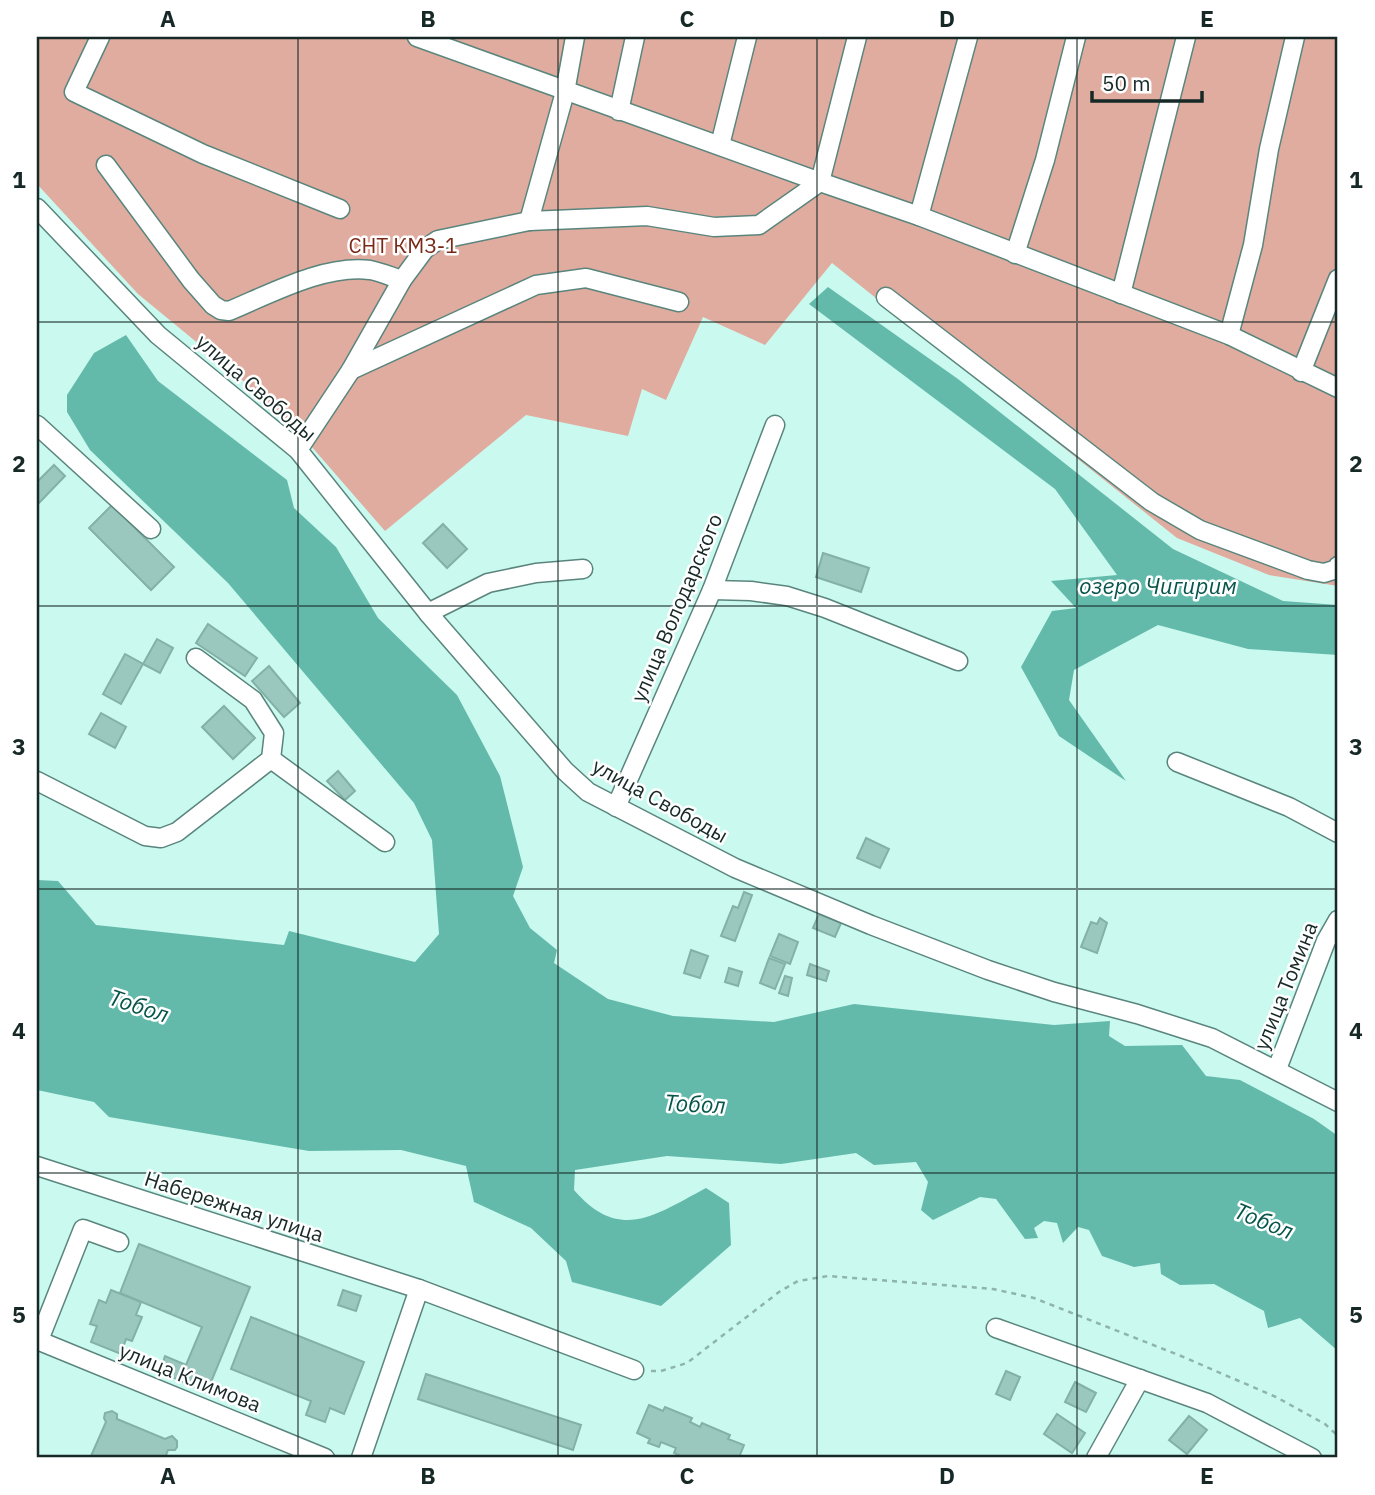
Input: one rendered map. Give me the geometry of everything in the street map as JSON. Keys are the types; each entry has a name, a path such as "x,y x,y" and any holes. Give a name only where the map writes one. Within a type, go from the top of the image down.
{"street":[{"path":"100,37 74,92 203,153 340,209"},
{"path":"417,37 919,216 1229,335 1338,388"},
{"path":"529,221 565,92 575,37"},
{"path":"619,111 635,37"},
{"path":"720,145 747,37"},
{"path":"298,450 351,370 402,280 425,249 438,240 529,221 647,216 714,227 759,225 820,182 857,37"},
{"path":"919,216 968,37"},
{"path":"1015,254 1045,160 1076,37"},
{"path":"1121,294 1186,37"},
{"path":"1229,335 1253,245 1269,149 1295,37"},
{"path":"106,165 191,281 220,310 229,311 340,269 372,270 402,280"},
{"name":"улица Свободы","path":"37,208 158,335 298,450 428,613 565,771 588,792 735,868 871,925 1054,992 1212,1038 1338,1102"},
{"path":"351,370 536,285 586,278 679,302"},
{"path":"1301,372 1338,279"},
{"path":"886,297 1161,508 1200,530 1308,570 1324,573 1337,569 1338,566"},
{"path":"37,425 151,529"},
{"name":"улица Володарского","path":"615,807 712,590 775,425"},
{"path":"428,613 488,583 536,573 583,569"},
{"path":"712,590 751,591 787,596 958,661"},
{"path":"37,781 145,836 161,838 177,832 271,759 274,733 253,700 196,658"},
{"path":"271,759 386,842"},
{"path":"1177,762 1289,807 1338,833"},
{"name":"улица Томина","path":"1277,1069 1326,941 1338,920"},
{"name":"Набережная улица","path":"37,1166 419,1289 634,1370"},
{"path":"38,1340 83,1228 119,1242"},
{"path":"362,1458 419,1289"},
{"path":"996,1328 1207,1403 1312,1458"},
{"name":"улица Климова","path":"38,1340 325,1458"},
{"path":"1096,1458 1140,1379"}],"green space":[{"name":"СНТ КМЗ-1","path":"37,37 1338,37 1338,586 1269,575 1177,538 832,263 765,345 703,317 666,400 642,389 628,436 526,415 385,531 311,446 239,377 138,294 37,184"}],"water":[{"name":"озеро Чигирим","path":"828,287 958,379 1173,549 1283,601 1338,605 1338,655 1248,649 1158,625 1074,670 1069,700 1126,781 1059,736 1021,667 1052,611 1076,608 1051,581 1117,575 1055,489 809,304"},
{"name":"Тобол","path":"126,335 158,381 287,480 294,508 336,547 378,618 457,695 500,776 523,867 513,896 530,928 557,950 554,963 608,999 673,1016 774,1022 854,1004 1054,1025 1110,1021 1109,1036 1125,1046 1182,1045 1206,1076 1240,1080 1314,1119 1338,1136 1338,1351 1300,1318 1268,1328 1264,1311 1214,1284 1180,1285 1161,1274 1160,1263 1134,1267 1102,1256 1089,1230 1078,1227 1063,1243 1057,1223 1044,1221 1034,1228 1038,1238 1025,1239 996,1199 980,1197 933,1220 921,1210 928,1182 916,1162 874,1165 856,1153 781,1164 667,1156 575,1170 574,1190 607,1216 623,1220 654,1214 706,1188 729,1203 731,1245 661,1306 572,1282 566,1261 531,1228 474,1202 466,1166 401,1150 309,1151 109,1117 94,1102 37,1090 37,880 58,881 96,925 284,945 289,931 415,962 439,934 432,840 414,803 228,583 90,450 67,412 67,395 94,353"}],"building":[{"path":"54,465 65,476 37,505 37,482"},
{"path":"112,505 174,567 151,590 89,528"},
{"path":"443,524 467,549 447,568 423,543"},
{"path":"823,553 869,568 861,592 816,577"},
{"path":"208,624 257,658 245,676 196,643"},
{"path":"157,639 173,648 160,673 143,664"},
{"path":"125,654 143,664 121,704 103,694"},
{"path":"269,666 300,703 284,717 252,681"},
{"path":"224,706 255,738 233,759 202,727"},
{"path":"101,713 126,727 115,748 89,734"},
{"path":"338,771 355,791 345,800 327,781"},
{"path":"866,838 889,849 880,868 857,858"},
{"path":"744,892 752,895 735,941 721,936 733,906 738,908"},
{"path":"819,914 841,923 835,937 813,928"},
{"path":"1100,918 1107,923 1097,953 1081,947 1091,922 1097,924"},
{"path":"779,934 798,942 790,964 770,956"},
{"path":"691,950 708,956 700,978 684,973"},
{"path":"769,958 785,964 775,989 760,983"},
{"path":"810,964 829,971 826,981 807,975"},
{"path":"729,968 742,972 738,986 725,982"},
{"path":"785,976 792,978 788,996 779,993"},
{"path":"139,1244 250,1287 207,1392 160,1372 165,1356 186,1365 202,1327 120,1293"},
{"path":"111,1290 141,1302 136,1315 142,1317 132,1341 126,1339 121,1354 91,1342 97,1326 90,1324 99,1300 106,1303"},
{"path":"343,1290 361,1296 356,1311 338,1305"},
{"path":"251,1317 364,1362 344,1414 330,1408 325,1422 306,1415 311,1401 231,1369"},
{"path":"1006,1371 1020,1377 1010,1400 996,1394"},
{"path":"426,1374 581,1425 573,1450 418,1399"},
{"path":"1075,1382 1096,1393 1086,1412 1065,1402"},
{"path":"649,1405 663,1411 665,1407 692,1418 690,1422 700,1427 702,1423 730,1435 728,1439 744,1445 740,1455 744,1458 685,1458 674,1453 676,1448 661,1442 659,1447 648,1443 650,1439 637,1433"},
{"path":"112,1411 117,1414 117,1419 165,1439 172,1436 177,1441 177,1447 175,1450 168,1450 165,1458 87,1458 91,1456 106,1422 105,1413"},
{"path":"1057,1414 1085,1433 1072,1453 1044,1434"},
{"path":"1189,1416 1207,1430 1187,1454 1169,1440"}]}
